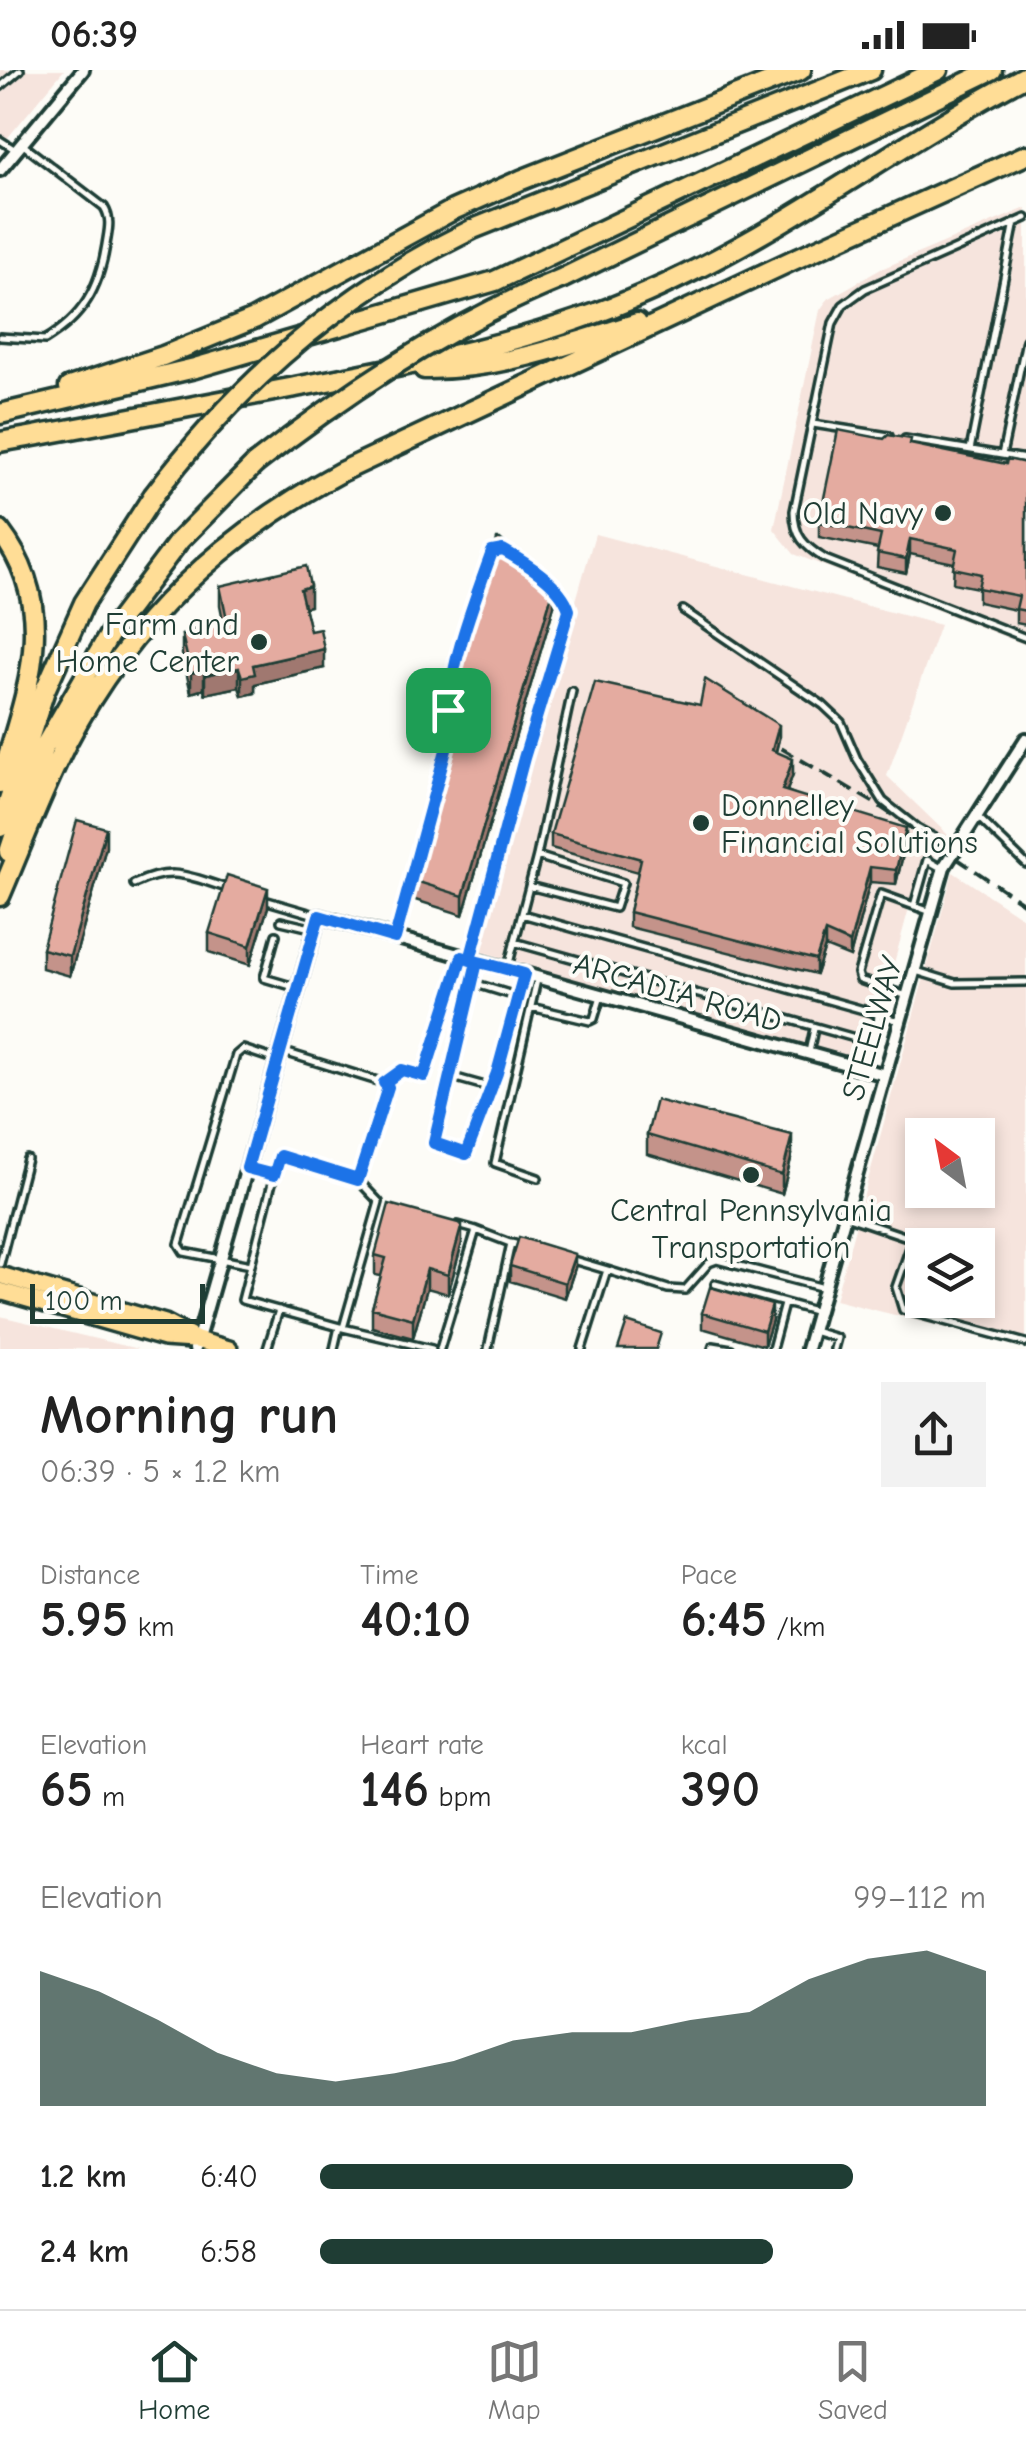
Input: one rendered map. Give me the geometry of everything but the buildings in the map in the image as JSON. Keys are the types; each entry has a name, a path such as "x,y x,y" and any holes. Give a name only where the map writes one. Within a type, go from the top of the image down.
{"highway":[{"path":"0,412 254,319 453,210 801,70"},
{"path":"0,827 45,690 84,603 153,496 204,432 267,370 366,290 473,229 871,70"},
{"path":"0,412 196,368 495,281 938,70"},
{"path":"0,881 43,748 101,647 179,541 255,464 403,358 488,312 992,70"},
{"path":"0,442 394,368 524,338 600,313 664,285 756,236 969,106 1026,76"},
{"path":"0,896 67,742 105,679 163,606 227,544 287,502 341,472 1026,156"},
{"path":"394,368 452,369 508,360 709,300"},
{"path":"0,531 26,573 34,597 35,622 30,678 0,782"}],"main road":[{"path":"0,1275 164,1323 196,1344"},
{"path":"0,1291 164,1338 228,1349"}],"street":[{"path":"0,170 83,70"},
{"name":"STEELWAY","path":"807,1349 943,869 1026,738"},
{"path":"196,1344 319,916"},
{"name":"ARCADIA ROAD","path":"319,916 885,1076"}],"lane":[{"path":"0,87 20,70"},
{"path":"0,140 19,147 104,207 110,222 99,279 86,306 45,340 0,337"},
{"path":"1026,218 865,289 843,305 833,323 794,510 794,526 808,549 1026,638"},
{"path":"970,450 1015,222"},
{"path":"1002,455 1026,340"},
{"path":"813,424 1026,459"},
{"path":"395,938 449,739 450,688 492,552 503,550"},
{"path":"384,1083 402,1070 424,1076 469,959 569,610 566,599 546,580"},
{"path":"683,610 823,704 841,722 857,759 883,801 918,828 955,849"},
{"path":"507,970 537,856 572,691"},
{"path":"976,816 1026,864"},
{"path":"529,886 615,908 622,882 537,856"},
{"path":"914,906 927,860 943,869"},
{"path":"134,884 160,872 230,889"},
{"path":"907,996 860,980 858,973 881,894 931,912"},
{"path":"248,895 319,916"},
{"path":"522,914 900,1022"},
{"path":"281,921 315,929"},
{"path":"276,935 264,978 298,988"},
{"path":"514,942 862,1040 871,1038 878,1014"},
{"path":"469,959 472,983 434,1143 466,1154 492,1088 524,974"},
{"path":"914,971 954,983 1026,982"},
{"path":"537,977 495,1164 538,1178"},
{"path":"472,983 518,997"},
{"path":"531,1006 590,1021 601,996"},
{"path":"808,1055 814,1028"},
{"path":"251,1265 193,1256 179,1244 236,1055 243,1049 279,1055 388,1087 358,1180"},
{"path":"448,1076 492,1088"},
{"path":"395,1206 379,1202 358,1180 280,1156 242,1300 432,1349"},
{"path":"0,1264 27,1159"},
{"path":"247,1168 274,1175"},
{"path":"334,1349 379,1202"},
{"path":"845,1216 912,1239 896,1287 903,1310 1026,1343"},
{"path":"443,1220 527,1247"},
{"path":"440,1349 476,1230"},
{"path":"488,1349 511,1243"},
{"path":"559,1256 668,1290 685,1290 709,1263 717,1260 824,1288"},
{"path":"582,1349 607,1270"},
{"path":"715,1284 818,1312"},
{"path":"772,1349 784,1304"},
{"path":"267,1349 279,1310"},
{"path":"813,1331 838,1338 834,1349"},
{"path":"712,1349 731,1349"}],"shaded area":[{"path":"0,70 64,70 0,147"},
{"path":"1026,208 1026,645 794,554 774,529 820,310 828,299 881,269"},
{"path":"595,534 940,625 887,776 948,835 913,893 865,1071 476,950"},
{"path":"953,872 1026,920 1026,1348 907,1318 995,1318 995,1228 905,1228 905,1318 835,1300"},
{"path":"0,1316 138,1349 0,1349"}],"railway":[{"path":"781,748 876,804 1026,905"}],"place":[{"name":"Old Navy","path":"943,513"},
{"name":"Farm and Home Center","path":"259,642"},
{"name":"Donnelley Financial Solutions","path":"701,823"},
{"name":"Central Pennsylvania Transportation","path":"751,1175"}],"route":[{"path":"448,710 449,739 395,938 319,916 247,1168 274,1175 280,1156 358,1180 388,1087 384,1083 402,1070 424,1076 462,957 470,960 477,962 434,1143 466,1154 497,1073 524,974 470,960 524,758 569,610 566,599 546,580 503,550 492,552 484,575 450,688 448,710"}]}
